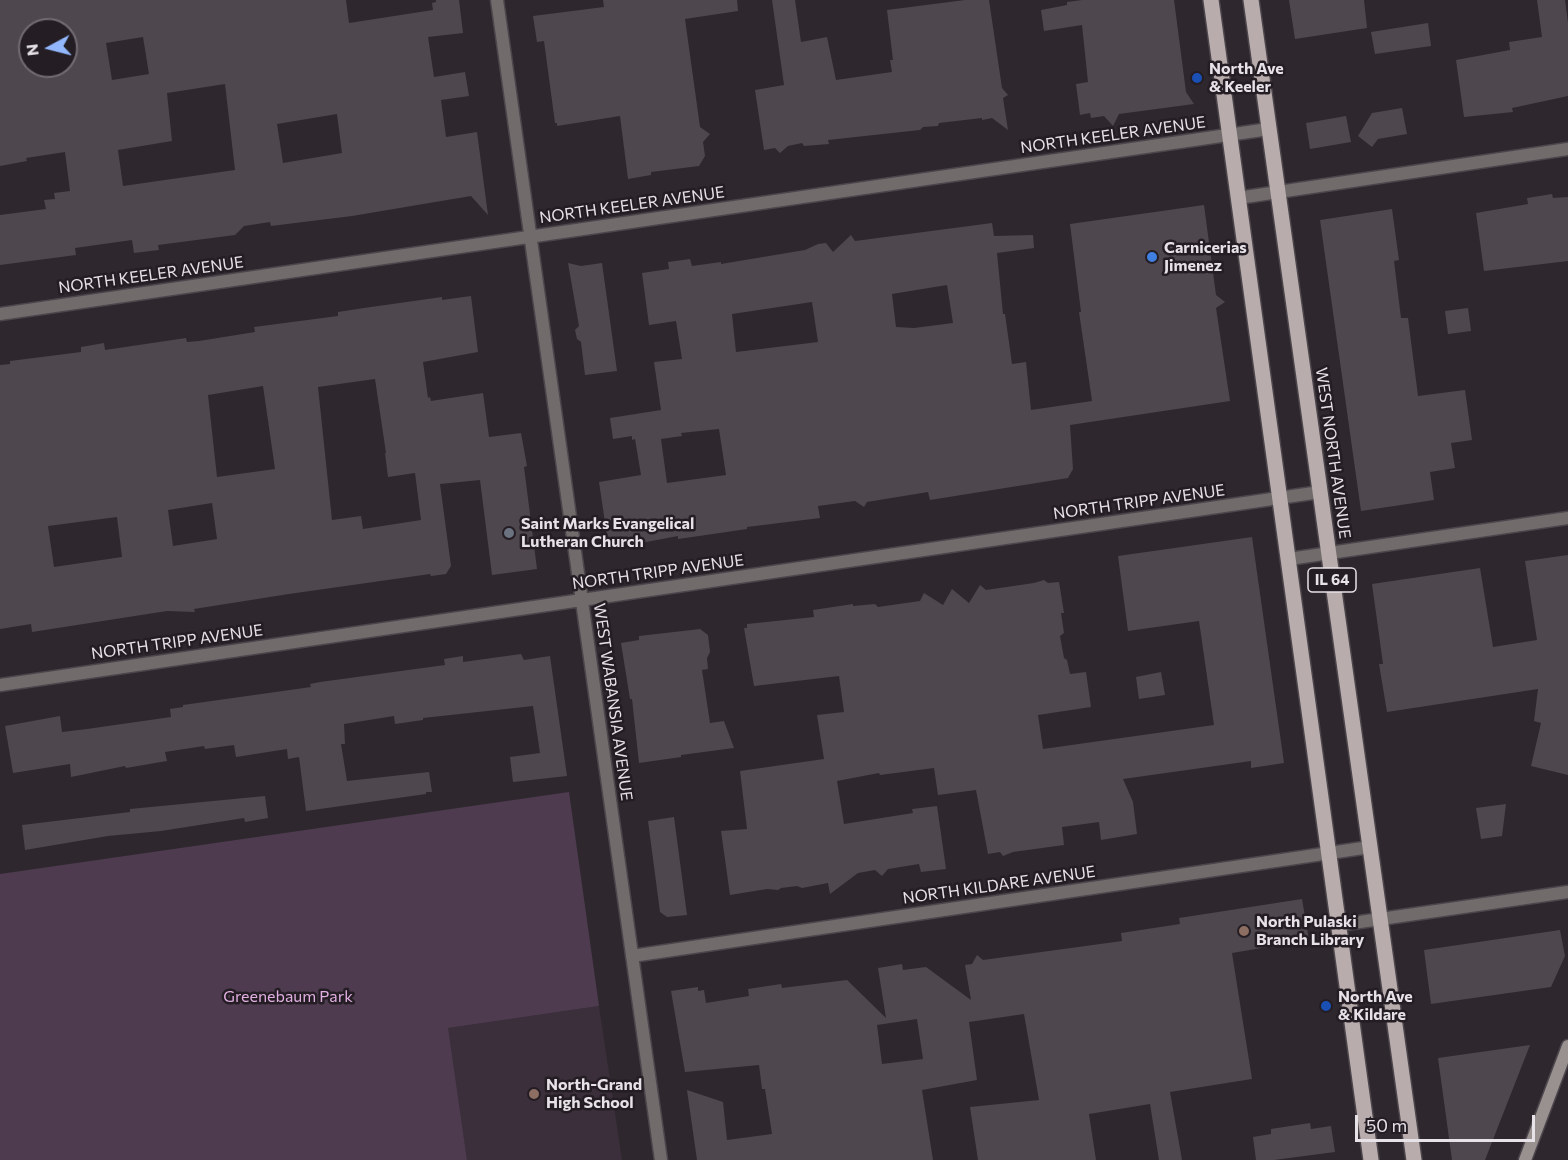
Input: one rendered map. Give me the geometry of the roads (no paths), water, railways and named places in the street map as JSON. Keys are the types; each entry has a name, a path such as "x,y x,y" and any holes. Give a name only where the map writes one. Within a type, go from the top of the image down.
{"main road":[{"name":"IL 64","path":"1211,0 1371,1160"},
{"name":"WEST NORTH AVENUE","path":"1251,0 1414,1160"},
{"path":"1525,1160 1568,1046"}],"street":[{"name":"WEST WABANSIA AVENUE","path":"497,0 661,1160"},
{"name":"NORTH KEELER AVENUE","path":"0,314 1269,129"},
{"path":"1239,198 1568,149"},
{"name":"NORTH TRIPP AVENUE","path":"0,685 1320,492"},
{"path":"1289,559 1568,518"},
{"name":"NORTH KILDARE AVENUE","path":"632,956 1370,847"},
{"path":"1339,925 1568,892"}],"place":[{"name":"North Ave & Keeler","path":"1197,78"},
{"name":"Carnicerias Jimenez","path":"1152,257"},
{"name":"Saint Marks Evangelical Lutheran Church","path":"509,533"},
{"name":"North Pulaski Branch Library","path":"1244,931"},
{"name":"North Ave & Kildare","path":"1326,1006"},
{"name":"North-Grand High School","path":"534,1094"}],"park label":[{"name":"Greenebaum Park","path":"288,997"}]}
